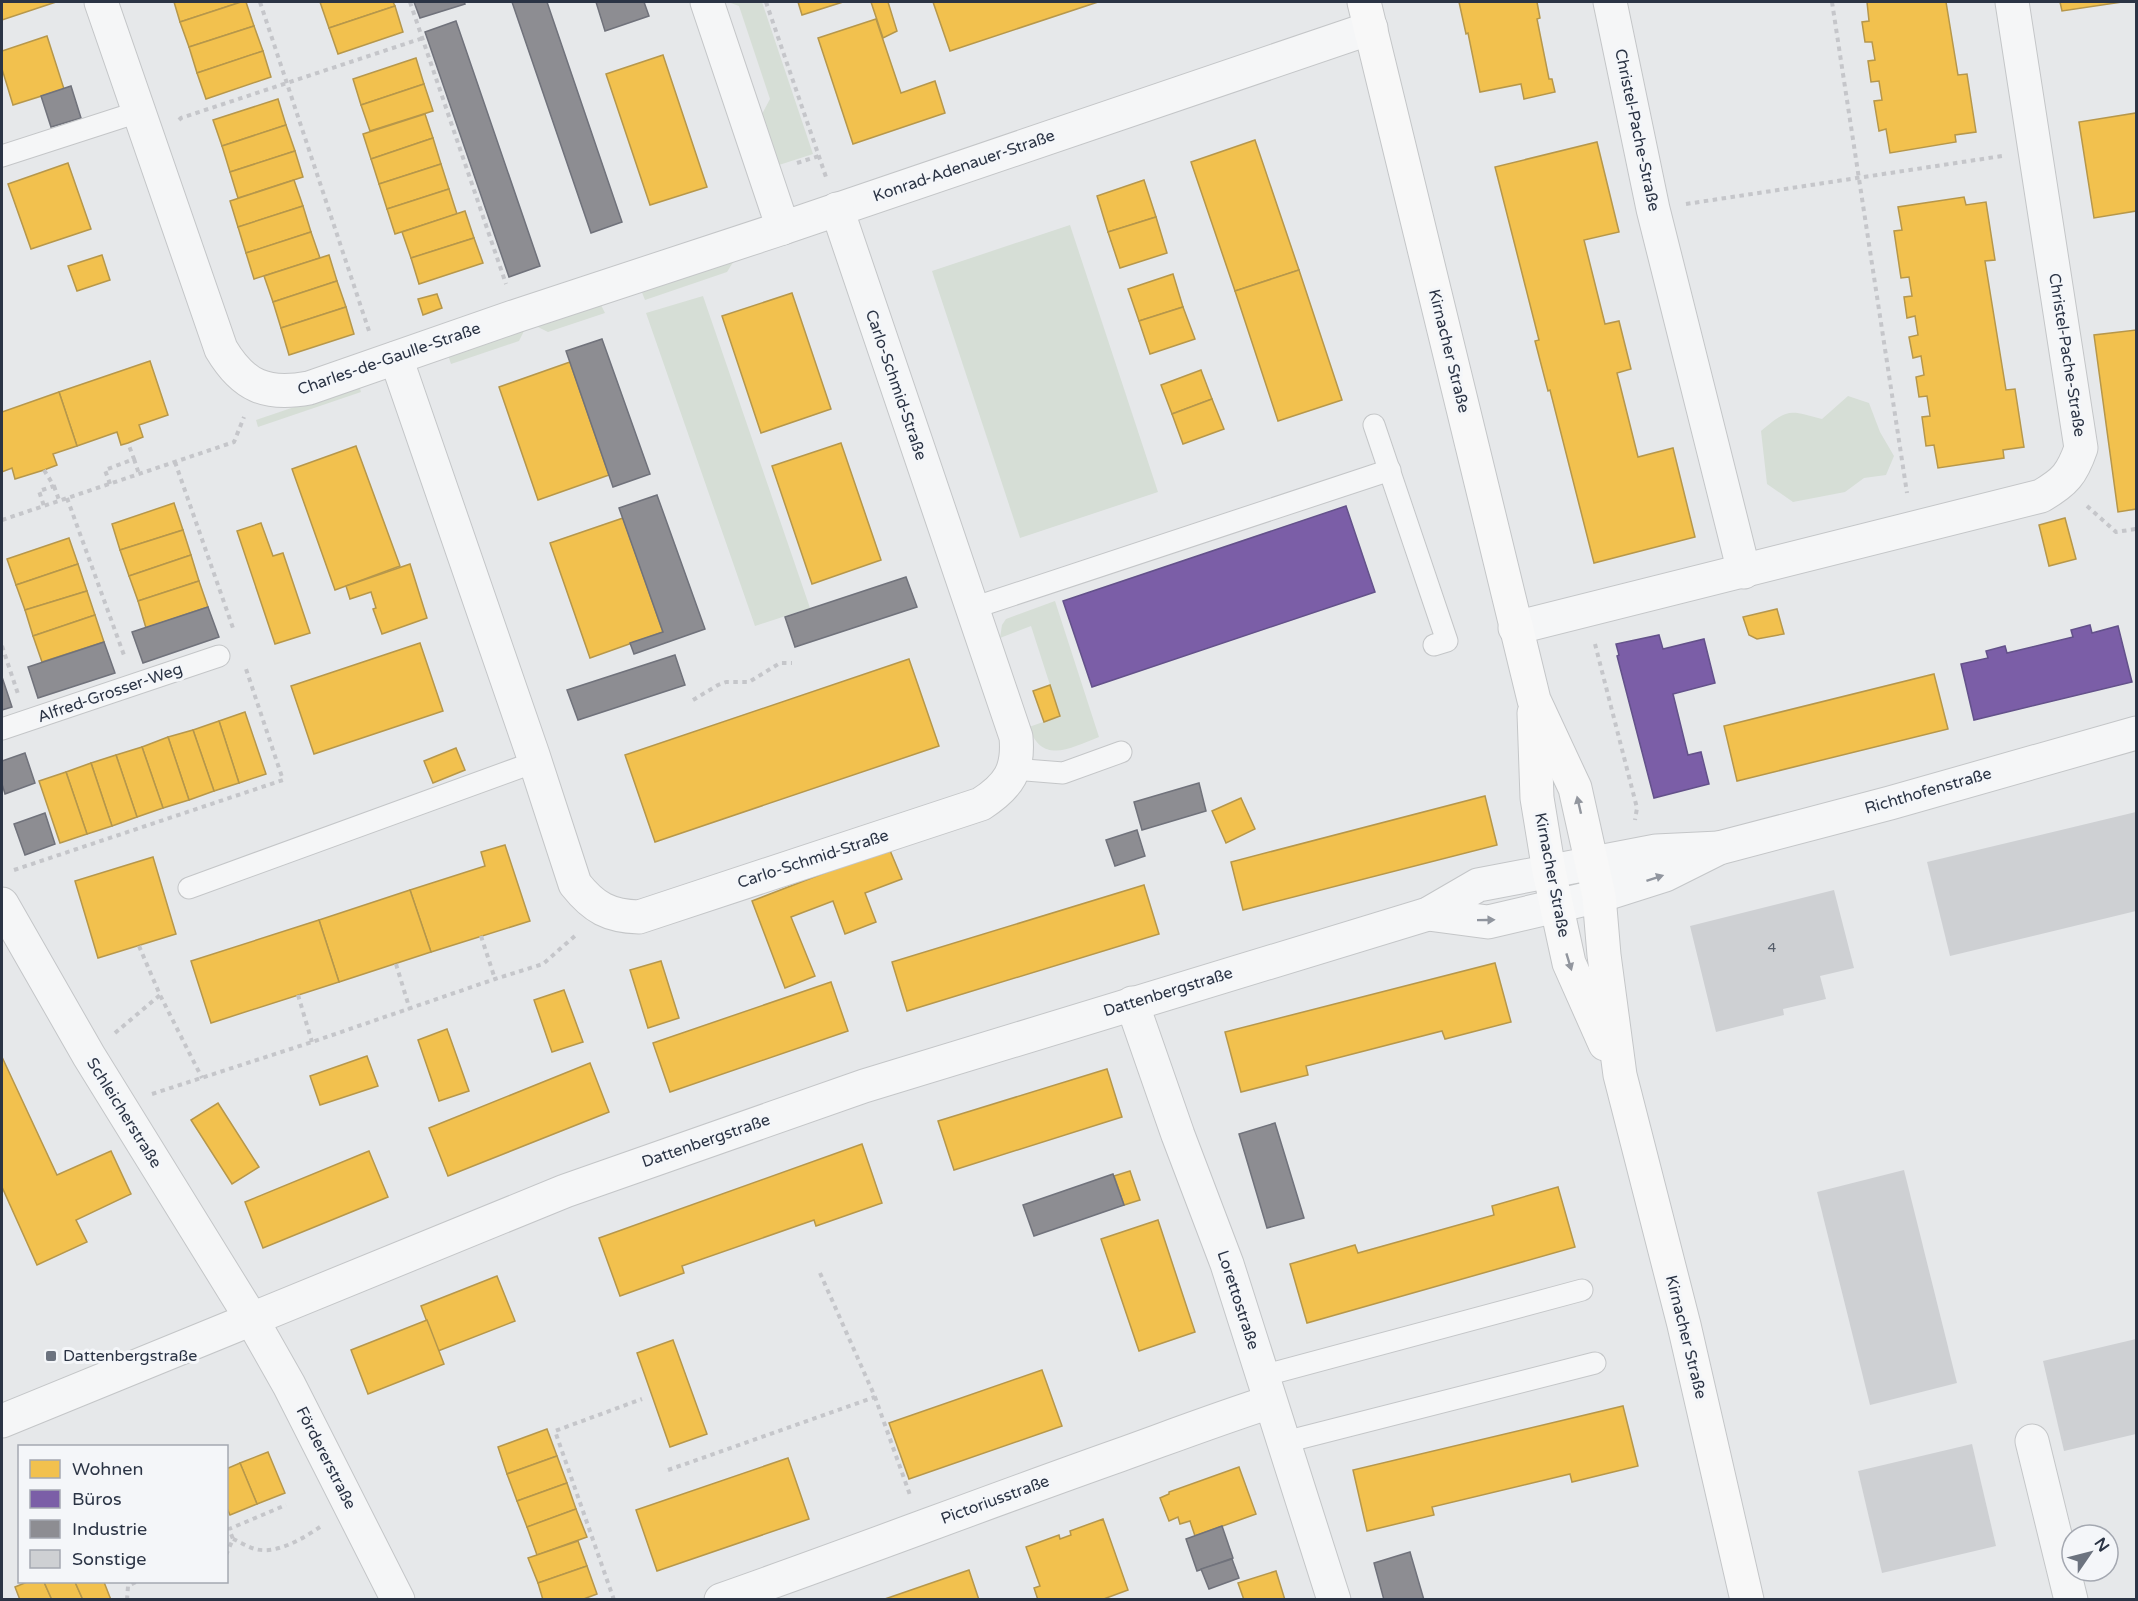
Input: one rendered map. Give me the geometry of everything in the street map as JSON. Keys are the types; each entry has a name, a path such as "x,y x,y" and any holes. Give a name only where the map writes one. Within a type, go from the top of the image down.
{"main road":[{"name":"Kirnacher Straße","path":"1367,15 1534,700 1575,788 1599,896 1620,1075 1684,1325 1747,1599"},
{"name":"Kirnacher Straße","path":"1534,700 1538,798 1569,963 1620,1075"}],"street":[{"name":"Charles-de-Gaulle-Straße","path":"101,2 220,349 232,367 257,387 288,392 309,388 516,316 783,228"},
{"path":"707,2 783,228"},
{"name":"Christel-Pache-Straße","path":"1610,2 1653,209 1744,572"},
{"name":"Christel-Pache-Straße","path":"2012,2 2081,448 2074,470 2062,484"},
{"name":"Konrad-Adenauer-Straße","path":"783,228 1367,15"},
{"name":"Carlo-Schmid-Straße","path":"396,358 575,884 587,899 601,909 620,916 639,917 981,804 998,793 1011,777 1018,755 1016,737 837,210"},
{"path":"1515,628 2041,496 2062,484"},
{"name":"Richthofenstraße","path":"1599,896 1665,875 1719,848 1890,803 2136,733"},
{"name":"Richthofenstraße","path":"1550,871 1656,851 1719,848"},
{"name":"Dattenbergstraße","path":"2,1421 565,1191 864,1086 1428,914 1478,885 1550,871"},
{"name":"Dattenbergstraße","path":"1428,914 1488,922 1599,896"},
{"name":"Schleicherstraße","path":"2,904 88,1056 120,1104 251,1318"},
{"name":"Lorettostraße","path":"1132,1003 1178,1135 1227,1264 1334,1599"},
{"name":"Fördererstraße","path":"251,1318 289,1385 399,1599"},
{"name":"Pictoriusstraße","path":"721,1599 836,1560 1266,1389"},
{"path":"2032,1441 2071,1599"}],"lane":[{"path":"2,156 138,112"},
{"path":"1374,425 1446,641 1434,645"},
{"path":"973,609 1389,470"},
{"name":"Alfred-Grosser-Weg","path":"2,729 219,656"},
{"path":"1014,769 1063,773 1121,752"},
{"path":"189,888 535,762"},
{"path":"1266,1389 1582,1290"},
{"path":"1285,1442 1595,1363"}],"path":[{"path":"260,2 370,335"},
{"path":"410,2 516,316"},
{"path":"766,2 837,210"},
{"path":"1832,2 1913,529"},
{"path":"153,152 181,118 423,38"},
{"path":"1653,209 2034,151"},
{"path":"2,520 234,442 257,387"},
{"path":"128,443 139,474"},
{"path":"110,484 105,470 134,459"},
{"path":"175,462 237,642"},
{"path":"44,470 59,500"},
{"path":"2062,484 2116,532 2136,529"},
{"path":"44,506 39,491 54,486"},
{"path":"67,498 134,684"},
{"path":"1586,611 1637,808 1634,830"},
{"path":"2,646 27,721"},
{"path":"13,870 283,780 244,663"},
{"path":"693,700 718,685 749,682 772,666 792,663"},
{"path":"120,1104 410,1010 543,964 582,928"},
{"path":"481,936 495,979"},
{"path":"139,946 160,995 202,1078"},
{"path":"396,964 410,1010"},
{"path":"88,1056 160,995"},
{"path":"298,995 312,1042"},
{"path":"820,1272 874,1397 923,1526"},
{"path":"668,1470 874,1397"},
{"path":"614,1599 555,1431 642,1399"},
{"path":"286,1505 228,1529 233,1539 256,1550 279,1548 307,1536 352,1509"},
{"path":"228,1550 233,1539"},
{"path":"127,1599 128,1586 133,1583"}],"shaded area":[{"path":"728,2 762,2 813,154 779,165 762,114 770,99 739,6"},
{"path":"1070,225 1158,492 1020,538 932,271"},
{"path":"735,259 727,272 645,300 641,290"},
{"path":"703,296 810,608 755,626 646,313"},
{"path":"601,305 605,313 548,332 536,326"},
{"path":"525,329 519,341 451,364 448,355"},
{"path":"359,385 361,392 258,427 256,420"},
{"path":"1848,396 1869,403 1880,432 1894,456 1886,475 1864,478 1845,492 1793,502 1767,484 1761,431 1777,418 1789,413 1822,419"},
{"path":"1055,601 1099,737 1068,749 1050,750 1035,739 1029,727 1060,716 1031,626 1000,638 1002,625 1006,619"}],"building: Wohnen":[{"path":"2,2 56,2 2,20"},
{"path":"174,2 241,2 180,22"},
{"path":"246,2 254,26 189,47 180,22"},
{"path":"320,2 393,2 395,6 329,28"},
{"path":"798,2 843,2 802,15"},
{"path":"871,2 888,2 897,31 883,38"},
{"path":"933,2 1098,2 950,51"},
{"path":"1459,2 1537,2 1540,18 1537,19 1549,79 1552,79 1555,92 1524,99 1521,84 1480,92"},
{"path":"1867,2 1946,2 1958,75 1967,74 1976,132 1955,135 1956,142 1890,153 1886,129 1879,131 1874,101 1882,100 1879,81 1871,82 1868,61 1875,60 1872,42 1865,42 1862,22 1869,21"},
{"path":"2060,2 2122,2 2062,11"},
{"path":"395,6 403,32 338,54 329,28"},
{"path":"876,19 901,93 935,81 945,113 853,144 818,38"},
{"path":"254,26 263,51 197,73 189,47"},
{"path":"47,36 64,89 13,105 2,69 2,51"},
{"path":"263,51 271,77 206,99 197,73"},
{"path":"663,55 707,187 650,205 606,74"},
{"path":"416,58 424,84 361,105 353,79"},
{"path":"424,84 433,111 370,131 361,105"},
{"path":"278,99 286,125 222,146 213,120"},
{"path":"2136,113 2136,211 2094,218 2079,122"},
{"path":"425,114 433,138 371,159 363,134"},
{"path":"286,125 295,151 230,172 222,146"},
{"path":"433,138 441,164 379,184 371,159"},
{"path":"1255,140 1299,270 1235,291 1191,162"},
{"path":"1597,142 1619,232 1584,240 1605,324 1619,321 1631,369 1617,373 1638,457 1673,448 1695,537 1594,563 1550,390 1548,391 1535,341 1539,340 1495,167"},
{"path":"295,151 303,177 238,198 230,172"},
{"path":"68,163 91,229 31,249 8,184"},
{"path":"441,164 449,189 387,209 379,184"},
{"path":"294,180 303,206 238,227 230,201"},
{"path":"1144,180 1156,217 1108,232 1097,196"},
{"path":"449,189 457,214 395,234 387,209"},
{"path":"1964,197 1966,205 1986,202 1995,260 1985,261 2006,390 2015,389 2024,447 2003,450 2004,458 1938,468 1934,445 1926,446 1922,417 1930,416 1927,396 1919,397 1916,377 1924,375 1921,356 1913,358 1909,337 1918,335 1915,316 1907,318 1904,297 1912,296 1909,277 1901,278 1894,231 1902,230 1898,207"},
{"path":"303,206 311,232 246,253 238,227"},
{"path":"465,211 474,238 411,258 402,232"},
{"path":"1156,217 1167,253 1120,268 1108,232"},
{"path":"311,232 320,258 254,279 246,253"},
{"path":"474,238 483,263 419,284 411,258"},
{"path":"102,255 110,280 77,291 68,266"},
{"path":"329,255 337,281 273,302 264,276"},
{"path":"1299,270 1342,400 1278,421 1235,291"},
{"path":"1173,274 1183,307 1139,321 1128,289"},
{"path":"337,281 346,307 281,328 273,302"},
{"path":"792,293 831,409 761,433 722,316"},
{"path":"437,294 442,308 423,315 418,299"},
{"path":"346,307 354,334 289,355 281,328"},
{"path":"1183,307 1195,339 1150,354 1139,321"},
{"path":"2136,330 2136,509 2118,512 2094,335"},
{"path":"150,361 168,415 139,425 143,437 128,443 121,445 117,432 77,446 59,392"},
{"path":"570,362 609,475 538,500 499,387"},
{"path":"1201,370 1212,399 1172,414 1161,385"},
{"path":"59,392 77,446 53,454 57,465 44,470 15,479 12,468 2,472 2,412"},
{"path":"1212,399 1224,429 1183,444 1172,414"},
{"path":"841,443 881,560 812,584 772,466"},
{"path":"356,446 400,566 335,590 292,469"},
{"path":"174,503 183,530 120,550 112,524"},
{"path":"623,518 663,632 590,658 550,543"},
{"path":"2065,518 2076,559 2049,566 2039,525"},
{"path":"261,523 273,556 283,553 310,633 275,644 237,531"},
{"path":"183,530 191,555 129,576 120,550"},
{"path":"69,538 78,564 16,585 7,559"},
{"path":"191,555 199,581 138,601 129,576"},
{"path":"78,564 87,591 25,610 16,585"},
{"path":"410,564 427,618 382,634 373,609 376,608 371,592 350,599 346,586"},
{"path":"199,581 208,607 146,628 138,601"},
{"path":"87,591 95,615 33,636 25,610"},
{"path":"1777,609 1784,634 1757,639 1749,635 1743,617"},
{"path":"95,615 104,642 42,662 33,636"},
{"path":"420,643 443,711 314,754 291,686"},
{"path":"909,659 939,746 655,842 625,755"},
{"path":"1934,674 1948,729 1737,781 1724,726"},
{"path":"1050,685 1060,716 1044,722 1033,691"},
{"path":"245,712 266,774 239,783 219,721"},
{"path":"219,721 239,783 214,791 193,730"},
{"path":"193,730 214,791 189,800 168,737"},
{"path":"168,737 189,800 163,808 142,747"},
{"path":"142,747 163,808 137,817 116,755"},
{"path":"456,748 465,770 433,783 424,761"},
{"path":"116,755 137,817 112,826 91,763"},
{"path":"91,763 112,826 87,834 66,772"},
{"path":"66,772 87,834 60,843 39,781"},
{"path":"1485,796 1497,845 1243,910 1231,862"},
{"path":"1241,798 1255,829 1226,843 1212,811"},
{"path":"505,845 530,921 431,952 410,890 485,866 481,852"},
{"path":"889,848 902,879 865,893 876,922 845,934 833,901 791,917 815,976 785,988 752,901"},
{"path":"153,857 176,934 98,958 75,881"},
{"path":"1144,885 1159,934 907,1011 892,962"},
{"path":"410,890 431,952 339,982 319,920"},
{"path":"319,920 339,982 211,1023 191,961"},
{"path":"661,961 679,1018 648,1028 630,970"},
{"path":"1495,963 1511,1022 1445,1039 1442,1031 1306,1066 1308,1075 1241,1092 1225,1032"},
{"path":"831,982 848,1031 670,1092 653,1043"},
{"path":"564,990 583,1042 552,1052 534,1000"},
{"path":"447,1029 469,1091 439,1101 418,1040"},
{"path":"367,1056 378,1086 320,1105 310,1076"},
{"path":"2,1057 57,1175 111,1151 131,1194 76,1220 87,1242 37,1265 2,1187"},
{"path":"590,1063 609,1112 448,1176 429,1128"},
{"path":"1107,1069 1122,1117 954,1170 938,1121"},
{"path":"218,1103 259,1167 232,1184 191,1120"},
{"path":"862,1144 882,1203 816,1226 814,1220 682,1266 684,1273 620,1296 599,1238"},
{"path":"369,1151 388,1197 263,1248 245,1202"},
{"path":"1130,1171 1140,1200 1124,1205 1114,1176"},
{"path":"1558,1187 1575,1247 1307,1323 1290,1264 1355,1245 1358,1253 1494,1215 1492,1206"},
{"path":"1158,1220 1195,1332 1139,1351 1101,1239"},
{"path":"497,1276 515,1321 438,1351 421,1306"},
{"path":"427,1320 444,1364 368,1394 351,1350"},
{"path":"673,1340 707,1434 670,1447 637,1353"},
{"path":"1042,1370 1062,1426 909,1479 889,1423"},
{"path":"1623,1406 1638,1466 1572,1482 1570,1474 1432,1507 1434,1515 1367,1531 1353,1470"},
{"path":"547,1429 557,1456 507,1474 498,1447"},
{"path":"268,1452 285,1493 257,1504 240,1463"},
{"path":"557,1456 567,1483 517,1501 507,1474"},
{"path":"788,1458 809,1519 657,1571 636,1510"},
{"path":"240,1463 257,1504 230,1515 228,1510 228,1468"},
{"path":"1239,1467 1256,1514 1195,1536 1190,1521 1180,1524 1178,1517 1169,1521 1160,1498 1169,1492"},
{"path":"567,1483 576,1509 527,1527 517,1501"},
{"path":"576,1509 587,1537 537,1555 527,1527"},
{"path":"1103,1519 1128,1590 1101,1600 1038,1600 1034,1588 1040,1586 1026,1547 1059,1535 1060,1539 1071,1535 1070,1531"},
{"path":"578,1541 587,1566 538,1583 528,1558"},
{"path":"587,1566 597,1594 581,1600 543,1600 538,1583"},
{"path":"969,1570 979,1600 882,1600"},
{"path":"1276,1571 1285,1600 1244,1600 1238,1583"},
{"path":"25,1583 44,1583 52,1600 20,1600 15,1587"},
{"path":"44,1583 75,1583 83,1600 52,1600"},
{"path":"75,1583 104,1583 111,1600 83,1600"}],"building: Büros":[{"path":"1346,506 1375,592 1092,687 1063,601"},
{"path":"2090,625 2092,633 2118,626 2132,682 1974,720 1961,664 1988,658 1986,651 2005,646 2007,653 2073,637 2071,630"},
{"path":"1659,635 1663,649 1704,639 1715,683 1673,694 1688,755 1701,752 1709,784 1654,798 1617,656 1619,655 1616,644"}],"building: Industrie":[{"path":"414,2 464,2 465,4 420,18"},
{"path":"512,2 547,2 622,222 591,233"},
{"path":"596,2 644,2 649,16 605,31"},
{"path":"456,21 540,266 509,277 425,32"},
{"path":"71,86 81,118 51,127 41,96"},
{"path":"602,339 650,474 613,487 566,351"},
{"path":"657,495 705,629 634,654 630,643 663,632 619,508"},
{"path":"906,577 917,607 795,647 785,617"},
{"path":"208,607 219,637 143,663 132,632"},
{"path":"104,642 115,673 38,698 28,667"},
{"path":"675,655 685,685 578,720 567,690"},
{"path":"2,677 12,707 2,710"},
{"path":"25,753 35,783 5,794 2,784 2,761"},
{"path":"1199,783 1206,811 1142,830 1134,802"},
{"path":"45,813 55,844 25,855 14,824"},
{"path":"1137,830 1145,856 1115,866 1106,840"},
{"path":"1275,1123 1304,1218 1267,1228 1239,1134"},
{"path":"1113,1174 1124,1205 1034,1236 1023,1205"},
{"path":"1222,1526 1233,1558 1197,1571 1186,1539"},
{"path":"1410,1552 1424,1600 1384,1600 1374,1563"},
{"path":"1232,1559 1239,1578 1209,1589 1201,1569"}],"building: Sonstige":[{"path":"2136,812 2136,911 1950,956 1927,862"},
{"path":"1834,890 1854,968 1820,976 1826,999 1783,1009 1784,1015 1716,1032 1690,926"},
{"path":"1904,1170 1957,1383 1870,1405 1817,1192"},
{"path":"2136,1339 2136,1434 2064,1451 2043,1361"},
{"path":"1972,1444 1996,1546 1882,1573 1858,1471"}],"place":[{"name":"Dattenbergstraße","path":"51,1356"}]}
